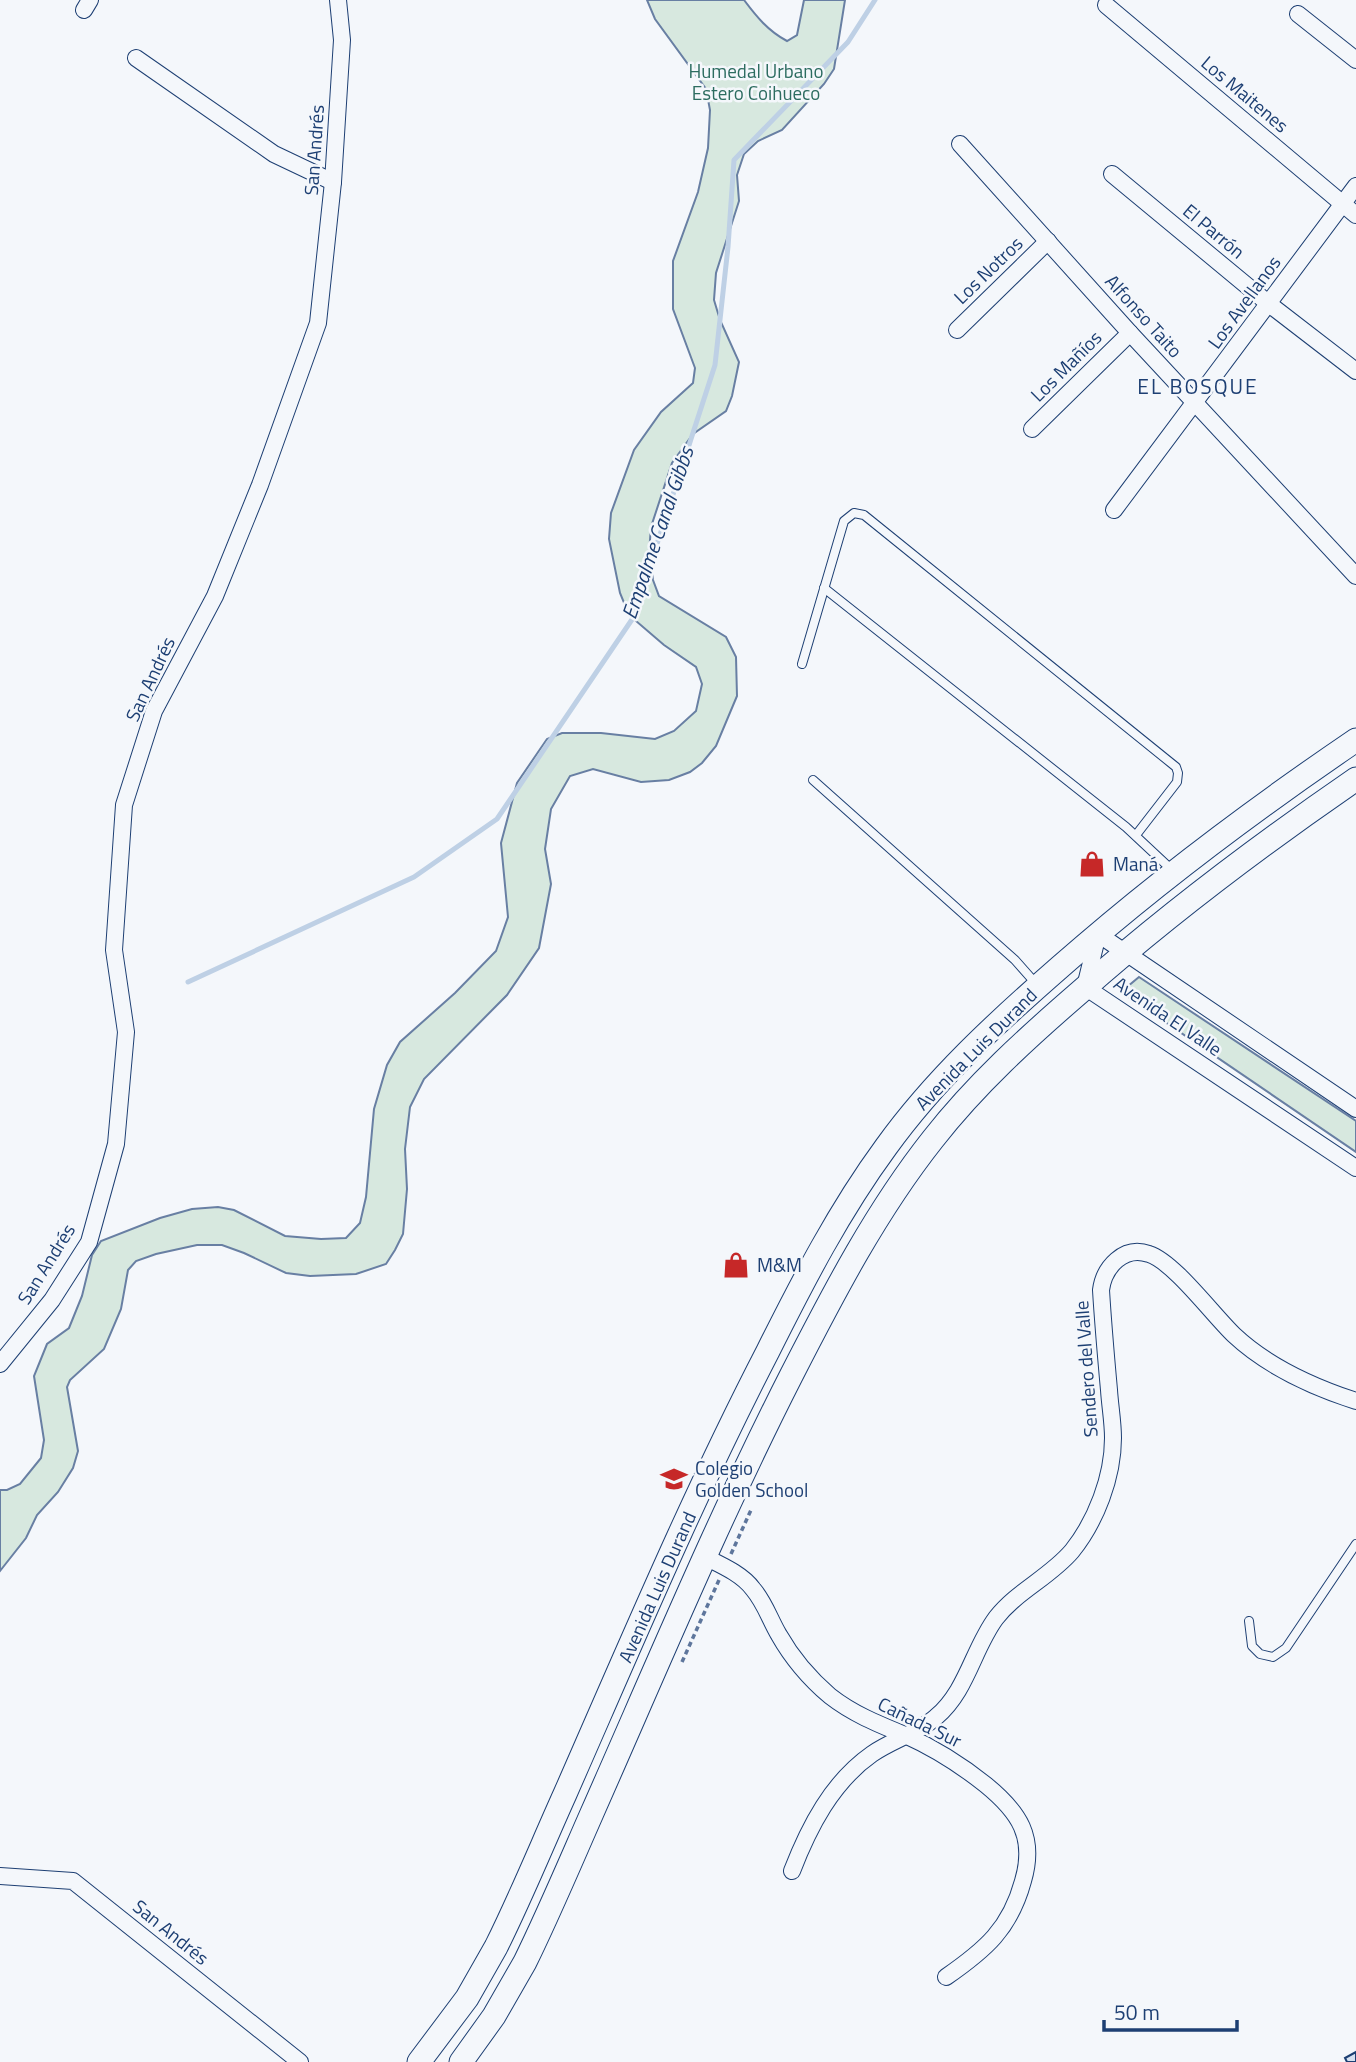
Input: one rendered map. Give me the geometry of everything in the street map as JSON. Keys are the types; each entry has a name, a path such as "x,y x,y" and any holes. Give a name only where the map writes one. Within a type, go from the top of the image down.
{"street":[{"name":"San Andrés","path":"0,1364 52,1300 89,1242 116,1144 126,1032 114,950 124,805 154,711 215,596 260,485 318,323 333,182 342,40 338,0"},
{"name":"Los Maitenes","path":"1106,5 1356,215"},
{"path":"1298,14 1356,60"},
{"path":"136,58 274,154 333,182"},
{"name":"Alfonso Taito","path":"960,144 1356,576"},
{"name":"El Parrón","path":"1112,174 1269,304 1356,371"},
{"name":"Los Avellanos","path":"1114,510 1356,186"},
{"name":"Los Notros","path":"957,330 1048,241"},
{"name":"Los Mañíos","path":"1032,429 1130,332"},
{"name":"Avenida Luis Durand","path":"419,2062 467,1998 496,1947 705,1478 767,1352 831,1232 865,1177 911,1115 963,1056 1038,986 1174,872 1356,740"},
{"name":"Avenida Luis Durand","path":"461,2062 494,2016 530,1953 715,1563 745,1469 814,1330 891,1195 960,1107 1013,1052 1086,986 1217,880 1356,779"},
{"name":"Avenida El Valle","path":"1356,1109 1098,934 1086,986 1356,1168"},
{"name":"Sendero del Valle","path":"904,1735 926,1725 947,1707 997,1617 1062,1562 1092,1520 1106,1482 1113,1438 1101,1290 1106,1271 1118,1258 1134,1252 1152,1254 1189,1286 1235,1336 1257,1352 1304,1380 1356,1401"},
{"name":"Cañada Sur","path":"715,1563 752,1587 789,1651 818,1685 863,1718 904,1735 966,1769 1002,1799 1018,1818 1027,1843 1028,1855 1016,1901 992,1941 975,1957 946,1977"},
{"path":"792,1871 810,1829 836,1788 870,1755 904,1735"},
{"name":"San Andrés","path":"0,1876 74,1881 300,2062"}],"lane":[{"path":"802,664 844,521 854,513 864,514 1176,767 1177,782 1136,835"},
{"path":"824,588 1136,835 1174,872"},
{"path":"813,780 1015,960 1038,986"},
{"path":"1249,1621 1252,1646 1260,1654 1273,1657 1286,1648 1356,1544"}],"path":[{"path":"678,1671 715,1563 752,1506"}],"green space":[{"name":"Humedal Urbano Estero Coihueco","path":"647,0 744,0 768,28 787,41 797,35 804,0 845,0 834,69 824,84 782,130 758,141 744,154 737,175 739,201 716,273 714,300 739,362 732,396 726,411 693,434 672,463 651,527 649,553 653,580 659,596 726,637 736,657 737,696 716,746 702,763 690,772 669,780 641,782 593,769 570,776 551,809 545,849 551,884 539,948 507,995 424,1079 410,1107 405,1149 407,1189 403,1234 386,1264 356,1274 310,1276 286,1273 222,1245 197,1245 136,1261 128,1270 121,1309 104,1349 70,1380 67,1387 78,1451 73,1468 58,1492 37,1515 26,1538 0,1571 0,1490 20,1484 41,1458 44,1440 34,1376 47,1344 69,1328 82,1296 92,1255 101,1241 160,1218 192,1209 218,1207 234,1210 285,1236 346,1238 360,1223 366,1197 374,1109 387,1065 400,1042 455,993 496,951 508,917 501,843 517,783 547,739 562,733 601,733 655,739 674,731 696,711 702,684 696,667 664,645 629,615 620,593 609,539 611,513 634,450 661,412 693,383 695,368 673,309 673,261 698,192 708,148 710,110 706,89 655,19"},
{"path":"1139,977 1356,1121 1356,1152 1121,992"}],"building":[{"path":"1356,2052 1356,2062 1347,2062 1345,2058"}],"waterway":[{"name":"Empalme Canal Gibbs","path":"188,982 414,877 497,819 633,618 715,365 734,160 848,42 875,0"}],"place":[{"name":"Maná","path":"1092,864"},
{"name":"M&M","path":"736,1265"},
{"name":"Colegio Golden School","path":"674,1479"}],"district":[{"name":"EL BOSQUE","path":"1198,387"}]}
